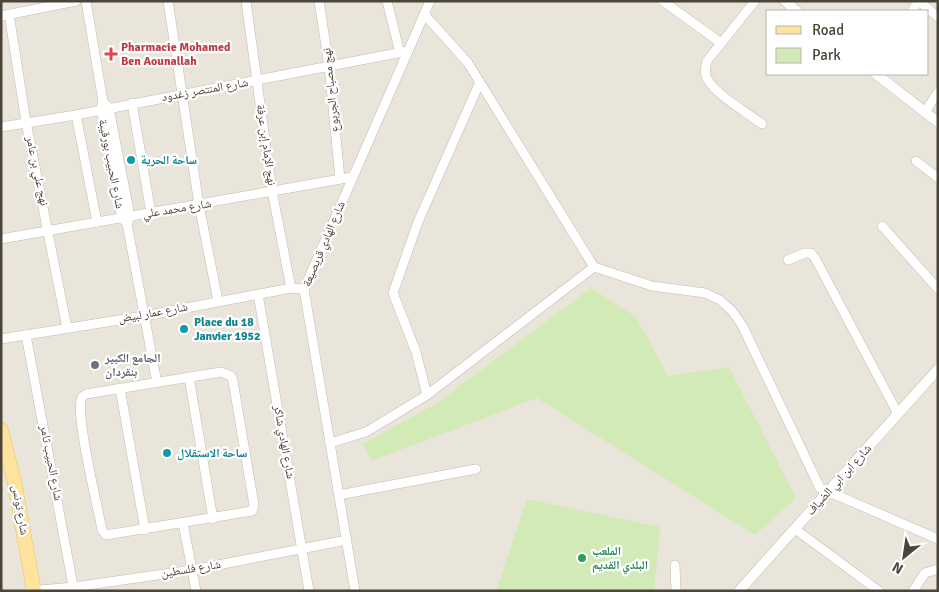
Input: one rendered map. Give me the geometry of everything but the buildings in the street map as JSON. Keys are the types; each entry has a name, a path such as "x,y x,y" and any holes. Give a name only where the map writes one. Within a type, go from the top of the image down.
{"main road":[{"name":"شارع تونس","path":"1,430 14,480 32,590"}],"street":[{"path":"5,15 76,1"},
{"name":"شارع الحبيب بورقيبة","path":"86,1 157,383"},
{"path":"168,1 200,205 218,301"},
{"name":"نهج الإمام إبن عرفة","path":"246,1 272,191 290,288"},
{"name":"نهج مصباح الجربوع","path":"319,1 329,66 340,179"},
{"path":"387,1 404,52"},
{"name":"شارع الهادي قريصيعة","path":"355,591 304,289 404,52 430,1"},
{"path":"663,1 721,43"},
{"path":"755,1 721,43 705,67 708,81 762,124"},
{"path":"918,1 938,17"},
{"path":"424,14 468,63 479,84 594,267 613,271 652,286 705,292 720,300 732,311 742,325 816,482 827,493 938,539"},
{"name":"نهج علي بن عامر","path":"5,15 67,328"},
{"name":"شارع المنتصر زغدود","path":"1,127 76,115 104,106 183,94 404,52"},
{"path":"878,75 938,122"},
{"path":"427,395 416,352 393,293 418,222 479,84"},
{"path":"925,112 938,92"},
{"path":"132,103 151,213"},
{"path":"76,115 97,222"},
{"path":"916,161 938,178"},
{"name":"شارع محمد علي","path":"1,239 97,222 126,219 352,177"},
{"path":"882,226 938,289"},
{"path":"788,260 805,253 811,253 815,258 898,414"},
{"path":"330,443 366,432 427,395 594,267"},
{"name":"شارع عمار لبيض","path":"1,339 144,316 290,288 304,289"},
{"name":"شارع الهادي شاكر","path":"258,294 308,591"},
{"name":"شارع الحبيب ثامر","path":"26,335 74,589"},
{"name":"شارع ابن ابي الضياف","path":"739,591 938,369"},
{"path":"221,372 231,376 254,508 249,513 213,519 109,535 103,533 79,408 82,397 86,394 189,377 221,372"},
{"path":"189,377 213,519"},
{"path":"120,388 145,530"},
{"path":"339,495 476,469"},
{"path":"184,523 196,591"},
{"path":"795,529 879,591"},
{"name":"شارع فلسطين","path":"32,590 74,589 192,570 346,540"},
{"path":"675,565 676,591"},
{"path":"913,591 925,573 938,569"}],"shaded area":[{"path":"1,1 938,1 938,591 1,591"}],"green space":[{"path":"591,288 636,317 668,376 729,367 796,498 755,535 537,398 371,461 363,444 437,403"},
{"name":"الملعب البلدي القديم","path":"527,499 660,527 654,591 502,591 497,588"}],"place":[{"name":"Pharmacie Mohamed Ben Aounallah","path":"111,54"},
{"name":"ساحة الحرية","path":"131,160"},
{"name":"Place du 18 Janvier 1952","path":"184,329"},
{"name":"الجامع الكبير بنقردان","path":"95,365"},
{"name":"ساحة الاستقلال","path":"167,453"},
{"name":"الملعب البلدي القديم","path":"582,558"}]}
